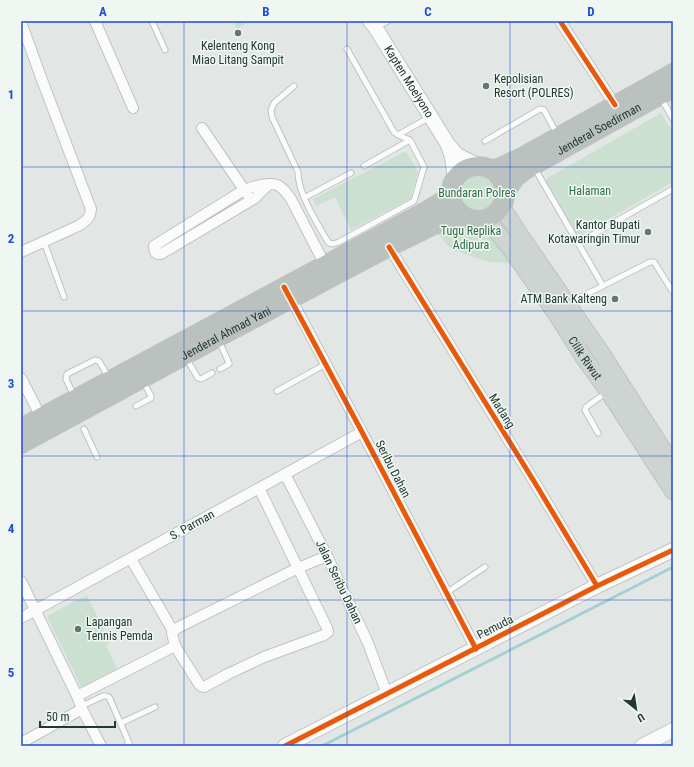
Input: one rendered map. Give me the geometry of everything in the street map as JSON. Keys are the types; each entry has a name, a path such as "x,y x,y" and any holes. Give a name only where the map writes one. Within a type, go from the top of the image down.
{"highway":[{"name":"Jenderal Soedirman","path":"527,164 558,137 673,73"},
{"name":"Jenderal Soedirman","path":"527,164 666,92"},
{"path":"428,219 453,187 458,174 468,168 486,168 527,164"},
{"path":"453,187 454,207 457,211 467,218 489,223 495,215 513,181 527,164"},
{"path":"486,168 498,174 502,179 504,199"},
{"path":"428,219 450,218 462,215"},
{"name":"Jenderal Ahmad Yani","path":"21,444 217,338 287,293 331,256 428,219"},
{"name":"Jenderal Ahmad Yani","path":"21,428 41,417 77,413 110,380 287,293 389,247 428,219"}],"main road":[{"name":"Cilik Riwut","path":"504,199 520,235 562,308 584,358 671,482"},
{"name":"Cilik Riwut","path":"489,223 600,350 673,465"}],"street":[{"path":"95,21 133,108"},
{"path":"560,21 615,104"},
{"path":"21,22 91,209 90,216 86,221 78,226 44,242 22,250"},
{"name":"Kapten Moelyono","path":"378,23 447,143"},
{"path":"202,128 250,201"},
{"path":"447,143 457,155 486,168"},
{"path":"447,143 452,157 453,187"},
{"path":"268,185 255,198 161,254 155,252 154,246 244,190 252,187 268,185 277,185 284,190 291,199 331,256"},
{"name":"Madang","path":"389,247 597,586"},
{"name":"Seribu Dahan","path":"287,293 476,648"},
{"path":"21,378 41,417"},
{"name":"S. Parman","path":"21,618 362,432"},
{"name":"Jalan Seribu Dahan","path":"285,474 327,556 368,643 386,694"},
{"path":"131,559 173,631 175,646 201,686 204,687 264,657 324,635 328,632 327,628 259,488"},
{"name":"Pemuda","path":"285,746 597,586 673,550"},
{"path":"173,631 298,568 327,556"},
{"path":"21,581 101,746"},
{"path":"77,696 175,646"},
{"path":"21,743 82,707"},
{"path":"642,746 673,730"}],"lane":[{"path":"152,21 165,50"},
{"path":"294,86 274,103 271,110 272,117 298,172 300,188 304,198 329,243 331,256 414,201 424,167 410,140 394,132 347,48"},
{"path":"666,92 673,119"},
{"path":"485,141 540,109 544,110 558,137"},
{"path":"398,135 431,117"},
{"path":"364,166 410,140"},
{"path":"527,164 578,243 603,286"},
{"path":"304,198 351,173"},
{"path":"578,243 673,189"},
{"path":"44,242 64,297"},
{"path":"562,308 652,261 673,292"},
{"path":"217,338 230,362 220,369"},
{"path":"185,356 198,378 201,379 212,373"},
{"path":"97,457 77,413 66,378 67,374 95,360 98,360 110,380"},
{"path":"277,391 326,364"},
{"path":"136,406 151,398 142,378"},
{"path":"598,433 585,410 586,407 608,391"},
{"path":"446,593 485,567"},
{"path":"82,707 103,696 109,697 128,743 126,746"},
{"path":"121,723 155,707"}],"green space":[{"path":"233,21 250,21 237,29"},
{"name":"Halaman","path":"661,113 673,133 673,182 577,237 544,180"},
{"path":"406,151 418,172 410,199 351,230 335,197 316,206 313,199"},
{"name":"Bundaran Polres","path":"477,169 486,171 494,176 499,184 501,193 499,202 494,210 486,215 477,217 468,215 460,210 455,202 453,193 455,184 460,176 468,171"},
{"name":"Tugu Replika Adipura","path":"461,218 483,222 512,263 488,262 451,249 433,228"},
{"name":"Lapangan Tennis Pemda","path":"87,595 110,643 106,645 118,670 82,689 47,616"}],"waterway":[{"path":"322,746 673,567"}],"cycle path":[{"path":"560,21 615,105"},
{"path":"389,247 597,586"},
{"path":"284,287 476,649"},
{"path":"285,746 597,586 673,550"}],"place":[{"name":"Kelenteng Kong Miao Litang Sampit","path":"238,33"},
{"name":"Kepolisian Resort (POLRES)","path":"486,86"},
{"name":"Kantor Bupati Kotawaringin Timur","path":"648,232"},
{"name":"ATM Bank Kalteng","path":"615,299"},
{"name":"Lapangan Tennis Pemda","path":"78,629"}]}
